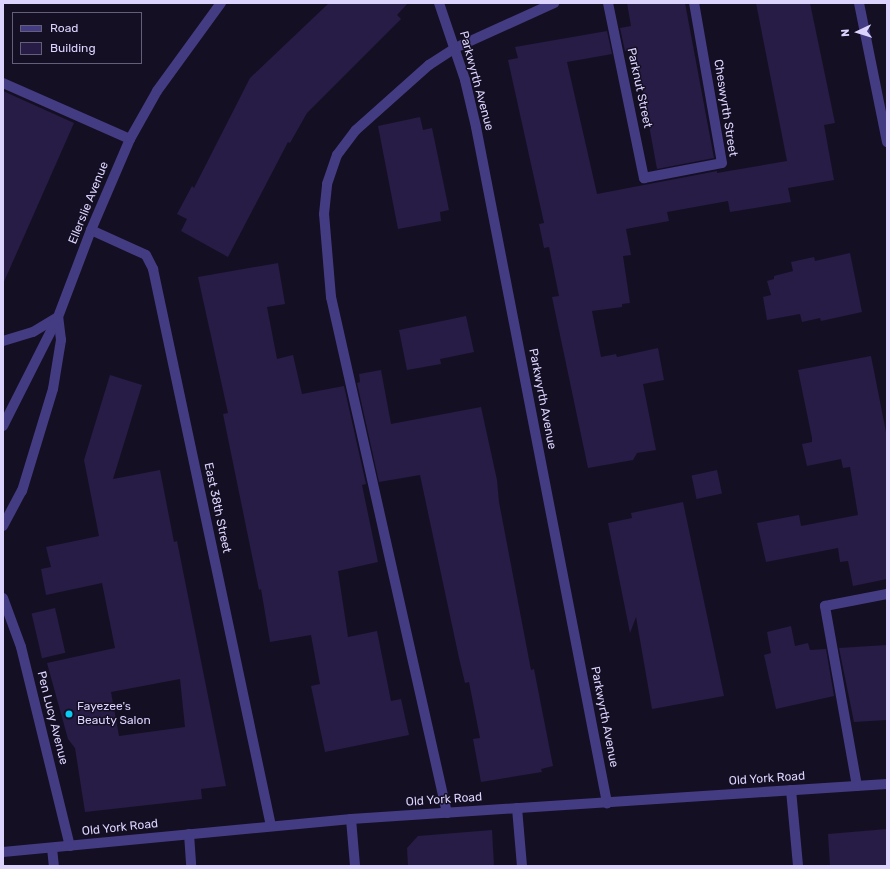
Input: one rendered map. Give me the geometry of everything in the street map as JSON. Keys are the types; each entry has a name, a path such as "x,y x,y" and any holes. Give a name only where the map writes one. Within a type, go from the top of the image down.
{"street":[{"name":"Ellerslie Avenue","path":"3,426 58,317 91,230 130,139 157,91 222,3"},
{"name":"Parkwyrth Avenue","path":"439,3 455,48 476,127 607,802"},
{"path":"447,813 345,370 331,297 324,214 327,184 337,155 356,130 429,65 455,48 554,3"},
{"name":"Parknut Street","path":"608,3 644,178"},
{"name":"Cheswyrth Street","path":"644,178 722,164 694,3"},
{"path":"859,3 887,142"},
{"path":"3,83 130,139"},
{"name":"East 38th Street","path":"91,230 146,255 153,269 271,826"},
{"path":"3,340 33,332 58,317 61,340 53,389 22,491 3,526"},
{"path":"856,786 825,606 887,594"},
{"name":"Pen Lucy Avenue","path":"3,598 21,647 70,846"},
{"name":"Old York Road","path":"3,852 351,819 887,784"},
{"path":"791,790 798,866"},
{"path":"517,808 522,866"},
{"path":"351,819 355,866"},
{"path":"188,834 191,866"},
{"path":"52,848 54,866"}],"building":[{"path":"329,3 408,3 397,15 401,19 307,113 290,143 288,142 228,257 181,231 187,219 177,214 192,186 194,188 250,78"},
{"path":"627,3 685,3 714,158 657,169 635,49 625,51 620,28 631,26"},
{"path":"756,3 810,3 835,123 824,125 834,180 788,188 791,202 730,212 728,201 667,212 669,221 626,229 631,255 623,256 630,303 622,304 622,307 592,311 601,357 616,354 617,357 658,348 664,380 643,384 656,450 637,453 633,460 588,468 552,297 559,296 549,247 544,248 539,224 544,223 508,60 518,58 515,47 607,31 612,54 567,62 597,194 717,171 717,173 787,161"},
{"path":"3,91 74,123 3,284"},
{"path":"420,117 423,130 432,128 449,210 440,212 441,221 398,229 378,126"},
{"path":"850,253 862,312 821,321 820,318 802,322 800,314 767,320 763,297 771,295 767,281 774,279 774,276 793,271 791,262 814,257 815,261"},
{"path":"278,263 285,304 267,307 277,359 293,355 302,394 344,386 366,484 362,485 378,562 338,571 348,637 377,631 391,701 401,699 409,735 325,752 311,686 320,684 311,635 270,642 261,589 259,590 223,414 228,413 198,277"},
{"path":"466,316 474,352 440,359 441,364 407,370 399,330"},
{"path":"871,356 887,437 887,579 853,586 848,561 840,562 838,548 766,562 757,523 799,515 801,526 858,515 850,467 843,468 841,459 807,466 802,444 812,442 812,438 798,370"},
{"path":"381,370 391,424 481,407 497,480 499,502 531,670 534,669 553,766 541,769 542,772 481,782 473,739 480,738 469,682 465,683 459,658 420,475 379,482 357,383 360,382 359,374"},
{"path":"110,375 142,385 113,479 160,470 174,542 177,541 226,786 201,789 202,799 85,812 75,748 68,739 47,663 115,648 102,583 46,595 41,569 51,567 46,547 99,536 84,460","holes":["180,679 185,727 119,736 111,692"]},
{"path":"717,470 722,493 697,499 692,475"},
{"path":"683,502 724,696 652,709 636,617 630,633 608,523 632,518 631,513"},
{"path":"55,608 65,653 42,658 32,613"},
{"path":"791,626 795,646 808,643 810,650 826,649 834,696 776,709 764,655 771,653 767,632"},
{"path":"887,645 887,720 854,722 839,648"},
{"path":"887,829 887,866 830,866 828,834"},
{"path":"492,830 494,866 408,866 407,848 418,836"}],"place":[{"name":"Fayezee's Beauty Salon","path":"69,714"}]}
